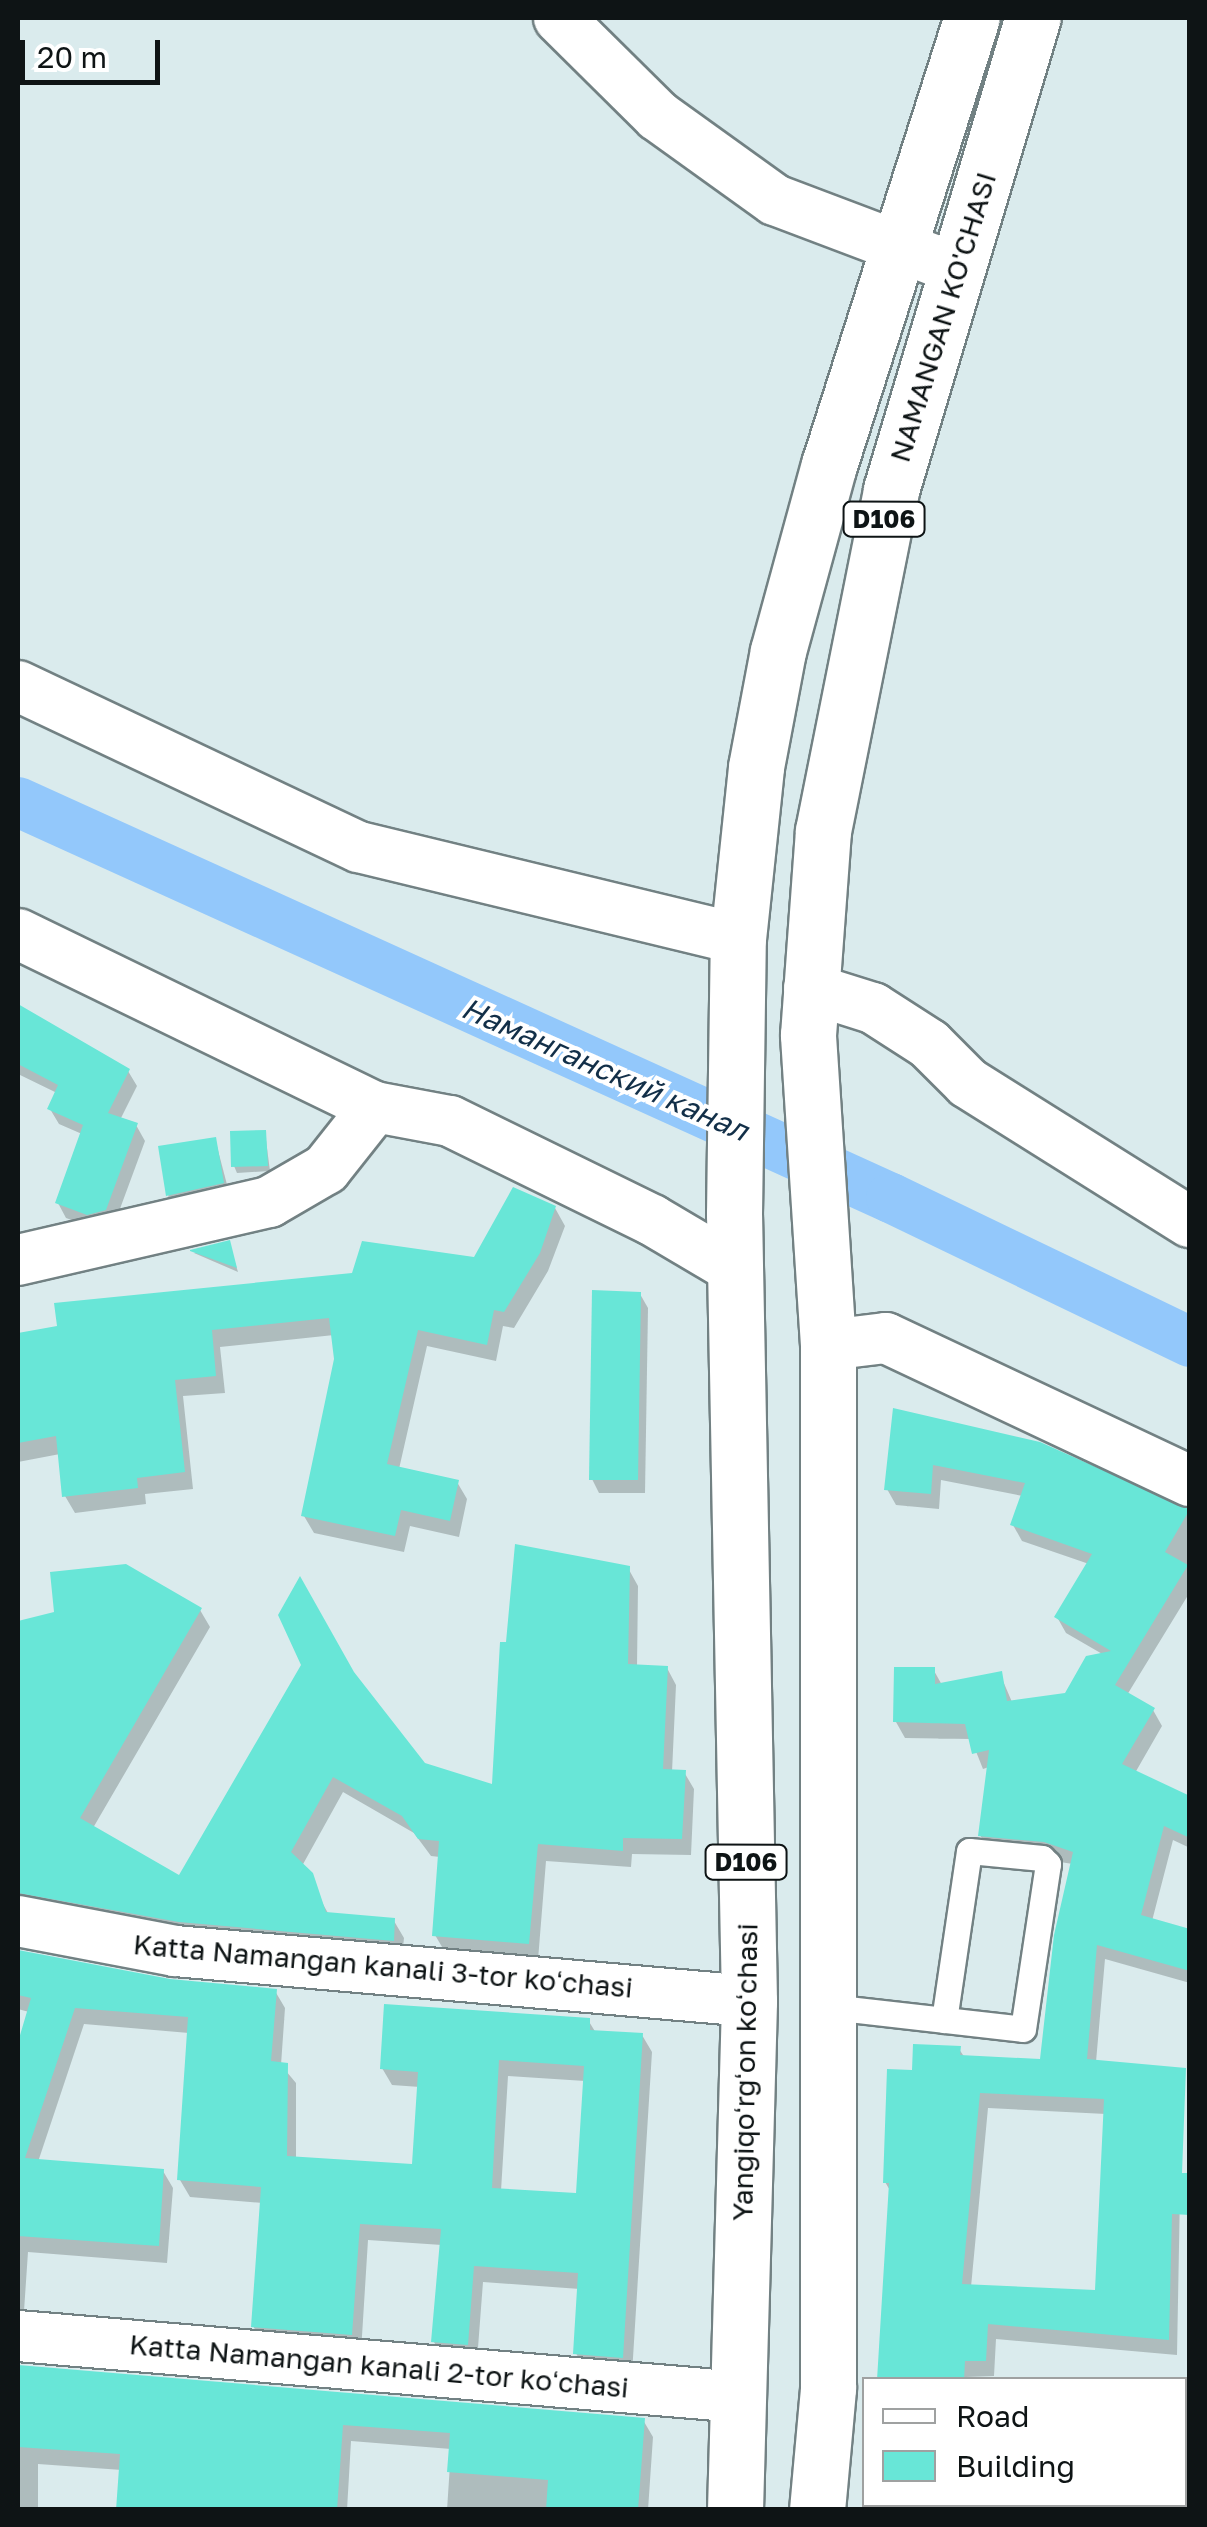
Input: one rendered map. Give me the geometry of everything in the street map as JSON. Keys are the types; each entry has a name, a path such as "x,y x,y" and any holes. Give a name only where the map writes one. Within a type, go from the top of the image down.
{"main road":[{"name":"D106","path":"738,939 756,767 778,651 896,248 972,18"},
{"name":"NAMANGAN KO'CHASI","path":"809,1012 822,831 851,665 891,490 1033,18"},
{"name":"Yangiqoʻrgʻon koʻchasi","path":"735,2510 749,2001 734,1214 738,939"},
{"name":"D106","path":"809,1012 828,1345 828,2388 817,2510"}],"street":[{"path":"559,18 658,116 776,200 958,269"},
{"path":"18,686 359,847 738,939"},
{"path":"18,934 375,1107 450,1121 652,1220 735,1270"},
{"path":"809,1012 873,1008 929,1044 968,1083 1190,1222"},
{"path":"18,1260 269,1202 326,1169 375,1107"},
{"path":"828,1345 886,1338 1190,1481"},
{"name":"Katta Namangan kanali 3-tor koʻchasi","path":"18,1921 175,1951 749,2001"},
{"name":"Katta Namangan kanali 2-tor koʻchasi","path":"18,2336 740,2397"}],"lane":[{"path":"831,2007 944,2020 1023,2029 1048,1864 1042,1858 969,1851 944,2020"}],"building":[{"path":"18,1004 130,1069 108,1113 138,1123 106,1210 87,1215 55,1203 83,1125 47,1109 58,1085 18,1064"},
{"path":"266,1130 268,1166 231,1167 230,1131"},
{"path":"216,1137 224,1183 166,1196 158,1146"},
{"path":"513,1187 556,1206 540,1253 504,1312 494,1310 487,1345 418,1330 387,1464 459,1480 450,1521 401,1510 395,1536 301,1516 334,1359 329,1318 212,1330 216,1376 175,1380 185,1472 137,1478 138,1488 62,1497 56,1436 18,1443 18,1333 57,1326 54,1303 352,1273 362,1241 474,1257"},
{"path":"230,1240 237,1268 190,1251 190,1250"},
{"path":"592,1290 641,1292 638,1480 589,1480"},
{"path":"893,1408 1040,1442 1190,1509 1165,1552 1188,1565 1115,1685 1155,1708 1122,1764 1190,1796 1190,1838 1164,1826 1141,1915 1190,1929 1190,1971 1097,1945 1087,2059 1186,2068 1182,2173 1190,2173 1190,2215 1172,2214 1169,2340 988,2324 986,2361 965,2361 964,2377 877,2377 889,2183 883,2183 887,2069 912,2070 913,2044 961,2046 960,2055 1040,2059 1054,1935 1073,1852 1044,1842 978,1836 989,1750 972,1754 965,1724 893,1722 894,1667 935,1667 935,1684 1002,1671 1007,1701 1065,1693 1086,1656 1111,1651 1054,1617 1092,1554 1010,1525 1025,1483 933,1465 931,1494 884,1490","holes":["980,2093 1104,2099 1095,2290 962,2284"]},
{"path":"515,1544 630,1566 628,1664 668,1666 663,1769 686,1770 682,1839 623,1838 623,1851 538,1844 529,1944 432,1936 439,1841 418,1839 402,1816 333,1777 291,1852 313,1873 326,1912 395,1918 394,1941 179,1922 18,1893 18,1621 54,1612 50,1572 126,1564 202,1608 80,1818 179,1875 301,1665 278,1615 300,1576 354,1672 425,1763 492,1784 500,1642 506,1642"},
{"path":"18,1950 170,1979 277,1989 271,2061 288,2063 287,2156 412,2164 418,2072 380,2069 384,2004 590,2018 590,2030 643,2033 623,2358 573,2354 578,2273 474,2266 468,2345 431,2342 441,2229 360,2224 352,2335 251,2327 261,2187 177,2180 188,2017 75,2008 25,2158 164,2169 159,2246 18,2236 18,2042 31,1998 18,1995","holes":["499,2060 584,2066 576,2193 492,2188"]},
{"path":"18,2365 645,2418 638,2510 546,2510 548,2480 447,2472 450,2433 343,2425 337,2510 116,2510 120,2454 18,2447"}],"waterway":[{"name":"Наманганский канал","path":"18,802 891,1198 1190,1342"}]}
